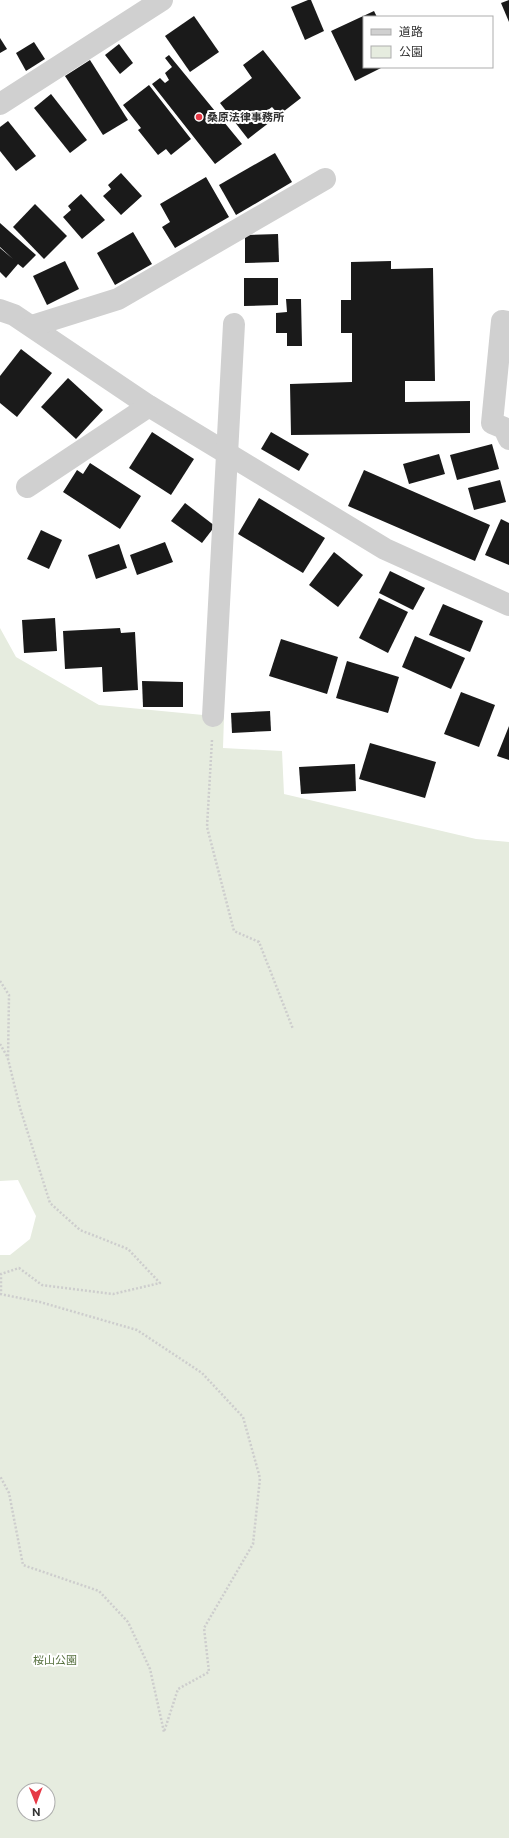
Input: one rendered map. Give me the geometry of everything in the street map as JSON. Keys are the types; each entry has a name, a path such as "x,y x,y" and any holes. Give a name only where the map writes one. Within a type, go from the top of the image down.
{"street":[{"path":"0,104 162,0"},
{"path":"32,326 118,299 325,179"},
{"path":"0,310 14,315 32,326 149,406 385,549 509,605"},
{"path":"509,322 502,321 492,423 504,428 509,439"},
{"path":"214,716 234,324"},
{"path":"27,488 149,406"},
{"path":"484,593 509,588"}],"path":[{"path":"214,716 207,827 234,931 259,942 293,1029"},
{"path":"0,981 9,995 8,1059"},
{"path":"0,1044 8,1059 20,1108 50,1203 80,1230 128,1250 160,1283 112,1294 42,1285 19,1268 1,1274 1,1294 40,1302 137,1330 202,1373 243,1417 260,1478 253,1544 204,1628 209,1672 178,1689 164,1732 150,1669 128,1622 99,1591 23,1565 8,1493 0,1476"}],"green space":[{"name":"桜山公園","path":"0,628 16,657 99,705 224,717 223,748 282,751 284,794 476,839 509,842 509,1838 0,1838 0,1255 10,1255 30,1239 36,1216 18,1180 0,1181"}],"building":[{"path":"311,0 324,31 305,40 291,7"},
{"path":"509,0 509,22 501,3"},
{"path":"374,11 376,16 363,16"},
{"path":"194,16 219,52 190,72 165,36"},
{"path":"363,16 363,68 381,68 355,81 331,31"},
{"path":"0,38 7,49 0,53"},
{"path":"34,42 45,59 26,71 16,53"},
{"path":"119,44 133,63 120,74 105,55"},
{"path":"263,50 301,98 279,115 272,107 264,113 270,122 248,139 220,103 252,78 243,65"},
{"path":"169,55 242,144 215,164 152,84 160,78 165,83 169,80 165,73 172,67 165,58"},
{"path":"90,60 128,120 103,135 65,76"},
{"path":"149,85 191,139 171,155 166,149 158,155 138,130 141,128 123,105"},
{"path":"51,94 87,140 70,153 34,108"},
{"path":"8,121 36,156 16,171 0,151 0,127"},
{"path":"275,153 292,182 236,215 219,185"},
{"path":"121,173 142,196 121,215 103,196 111,189 108,185"},
{"path":"206,177 229,217 175,248 162,227 170,222 160,204"},
{"path":"81,194 105,220 82,239 63,217 71,210 68,206"},
{"path":"35,204 67,236 44,259 13,227"},
{"path":"0,223 36,255 23,268 18,264 6,278 0,272 0,248 13,259 0,247"},
{"path":"133,232 152,264 115,285 97,253"},
{"path":"278,234 279,262 245,263 245,235"},
{"path":"65,261 79,289 47,305 33,276"},
{"path":"391,261 391,269 433,268 435,381 405,381 405,402 470,401 470,433 291,435 290,384 352,382 352,333 341,333 341,300 351,300 351,262"},
{"path":"244,278 278,278 278,305 244,306"},
{"path":"286,299 301,299 302,346 287,346 287,333 276,333 276,313 287,312"},
{"path":"21,349 52,373 17,417 0,403 0,376"},
{"path":"68,378 103,410 76,439 41,407"},
{"path":"152,432 194,459 171,495 129,468"},
{"path":"271,432 309,454 299,471 261,449"},
{"path":"492,444 499,469 457,480 450,455"},
{"path":"439,454 445,474 409,484 403,464"},
{"path":"90,463 141,496 120,529 63,492 77,470 83,474"},
{"path":"364,470 490,525 475,561 348,506"},
{"path":"500,480 506,502 474,510 468,488"},
{"path":"259,498 325,538 303,573 238,534"},
{"path":"185,503 215,526 202,543 171,521"},
{"path":"501,519 509,523 509,565 485,555"},
{"path":"41,530 62,540 49,569 27,559"},
{"path":"165,542 173,562 137,575 130,555"},
{"path":"119,544 127,568 96,579 88,555"},
{"path":"334,552 363,575 338,607 309,585"},
{"path":"390,571 425,588 413,610 379,593"},
{"path":"379,598 408,612 388,653 359,638"},
{"path":"443,604 483,621 470,652 429,635"},
{"path":"55,618 57,651 24,653 22,620"},
{"path":"120,628 121,633 135,632 138,690 103,692 102,667 65,669 63,631"},
{"path":"415,636 465,658 451,689 402,667"},
{"path":"281,639 338,657 327,694 269,676"},
{"path":"347,661 399,677 388,713 336,698"},
{"path":"142,681 183,682 183,707 143,707"},
{"path":"461,692 495,705 479,747 444,734"},
{"path":"270,711 271,731 232,733 231,713"},
{"path":"509,726 509,760 497,756"},
{"path":"370,743 436,762 425,798 359,779"},
{"path":"355,764 356,791 301,794 299,767"}],"place":[{"name":"桑原法律事務所","path":"199,117"}]}
